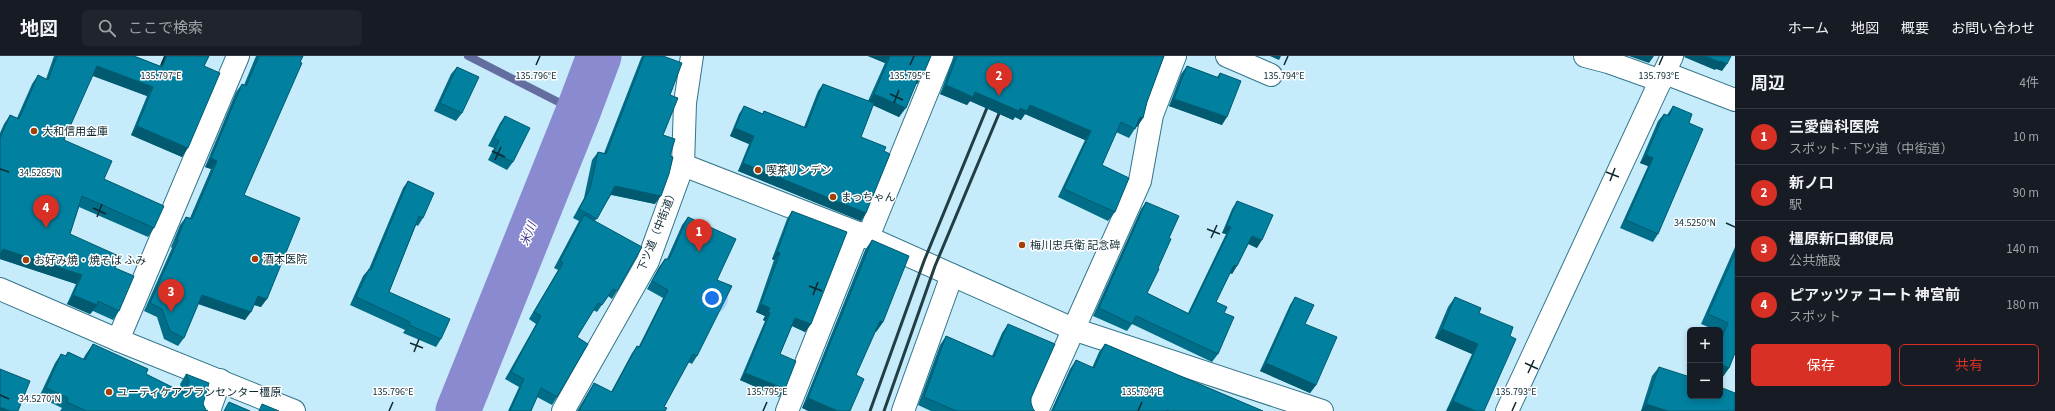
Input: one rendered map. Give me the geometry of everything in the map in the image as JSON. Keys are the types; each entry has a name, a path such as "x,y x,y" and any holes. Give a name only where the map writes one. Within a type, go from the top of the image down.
{"street":[{"path":"118,340 238,56"},
{"name":"下ツ道（中街道）","path":"563,411 648,261 683,165 684,103 692,56"},
{"path":"787,411 942,56"},
{"path":"1037,411 1140,181 1152,115 1175,56"},
{"path":"1227,56 1271,75"},
{"path":"1584,56 1608,62 1666,70 1735,100"},
{"path":"1508,411 1666,70"},
{"path":"683,165 863,235 1073,329 1286,406 1322,411"},
{"path":"904,411 952,275"},
{"path":"0,289 118,340 294,411"},
{"path":"209,411 220,380"}],"building":[{"path":"57,56 134,56 162,67 167,56 209,56 204,66 220,73 188,148 137,126 153,87 97,66 64,140 112,161 104,179 164,206 154,228 82,196 70,234 121,257 115,268 134,276 119,311 98,301 97,305 73,295 82,275 3,249 0,255 0,138 10,115 19,119 38,75 48,80"},
{"path":"259,56 303,56 300,62 302,63 244,195 300,218 267,299 258,296 251,312 202,295 184,338 170,331 162,309 150,303 178,240 177,239 186,217 192,219 217,161 211,158 242,84 246,86"},
{"path":"644,56 663,56 682,63 670,95 678,98 663,135 675,139 670,156 673,157 669,174 661,196 615,186 597,219 579,209 590,189 598,152 606,154"},
{"path":"890,56 931,56 923,75 920,74 906,108 874,94"},
{"path":"957,56 1164,56 1147,102 1143,118 1140,117 1135,129 1121,122 1102,165 1129,178 1115,212 1064,189 1091,131 1030,105 1027,111 1020,108 1019,111 975,92 973,97 946,85"},
{"path":"1704,56 1731,56 1727,64"},
{"path":"1187,66 1219,78 1220,73 1241,81 1227,117 1174,99"},
{"path":"457,67 479,77 462,113 440,103"},
{"path":"823,84 874,103 861,137 886,147 884,151 890,154 866,213 743,163 754,136 735,128 744,106 763,114 764,111 806,128"},
{"path":"1673,106 1692,114 1689,123 1703,129 1658,234 1626,220 1653,158 1646,155 1664,114 1669,116"},
{"path":"505,116 530,128 513,162 493,153 499,141 494,138"},
{"path":"408,181 434,193 423,218 419,216 389,292 450,319 441,339 409,325 410,322 356,297 369,269 371,270"},
{"path":"1237,201 1273,215 1262,240 1252,236 1237,266 1234,265 1216,302 1227,307 1224,313 1234,317 1218,354 1136,316 1132,324 1099,308 1146,202 1179,216 1169,238 1171,239 1158,268 1159,269 1147,293 1189,314 1231,227 1227,225"},
{"path":"792,211 847,232 811,324 795,318 780,354 796,361 785,389 745,373 770,313 768,312 770,308 761,304 780,253 777,252"},
{"path":"584,215 642,247 617,291 613,289 602,305 598,303 577,337 588,344 557,397 541,388 531,411 510,411 524,379 511,372 541,316 534,312 563,263 560,261"},
{"path":"688,217 736,239 717,280 732,286 697,356 693,354 664,407 667,408 665,411 579,411 594,383 612,392 637,346 640,347 668,290 652,281 665,259 669,259"},
{"path":"872,240 909,256 883,322 880,321 856,375 864,379 850,411 838,411 808,398"},
{"path":"1735,253 1735,353 1729,368 1723,365 1723,335 1728,323 1708,314"},
{"path":"1295,297 1314,305 1305,324 1337,337 1316,385 1266,363"},
{"path":"1455,297 1481,308 1479,313 1513,327 1510,336 1516,339 1484,411 1476,411 1453,401 1478,344 1442,329"},
{"path":"1008,324 1055,344 1031,398 1031,403 1035,411 956,411 924,397 946,336 994,357"},
{"path":"93,344 148,369 146,374 184,393 189,381 186,374 209,383 203,404 208,411 86,411 67,402 68,398 46,388 61,354 66,356 68,352 85,360"},
{"path":"1105,344 1263,411 1052,411 1076,360 1094,368"},
{"path":"1659,367 1687,376 1687,399 1723,399 1723,388 1735,393 1735,411 1668,411 1646,404"},
{"path":"0,369 30,381 18,411 11,411 0,407"},
{"path":"229,402 250,411 224,411"},
{"path":"262,404 279,411 259,411"}],"waterway":[{"path":"468,56 578,112"},
{"name":"米川","path":"458,411 599,56"}],"railway":[{"path":"870,411 924,261 991,98"},
{"path":"884,411 935,266 1003,104"}],"place":[{"name":"新ノ口","path":"999,96"},
{"name":"大和信用金庫","path":"34,131"},
{"name":"喫茶リンデン","path":"758,170"},
{"name":"まっちゃん","path":"833,197"},
{"name":"ピアッツァ コート 神宮前","path":"46,228"},
{"name":"梅川忠兵衛 記念碑","path":"1022,245"},
{"name":"三愛歯科医院","path":"699,252"},
{"name":"酒本医院","path":"255,259"},
{"name":"お好み焼・焼そば ふみ","path":"26,260"},
{"name":"橿原新口郵便局","path":"171,312"},
{"name":"ユーティケアプランセンター橿原","path":"109,392"}]}
